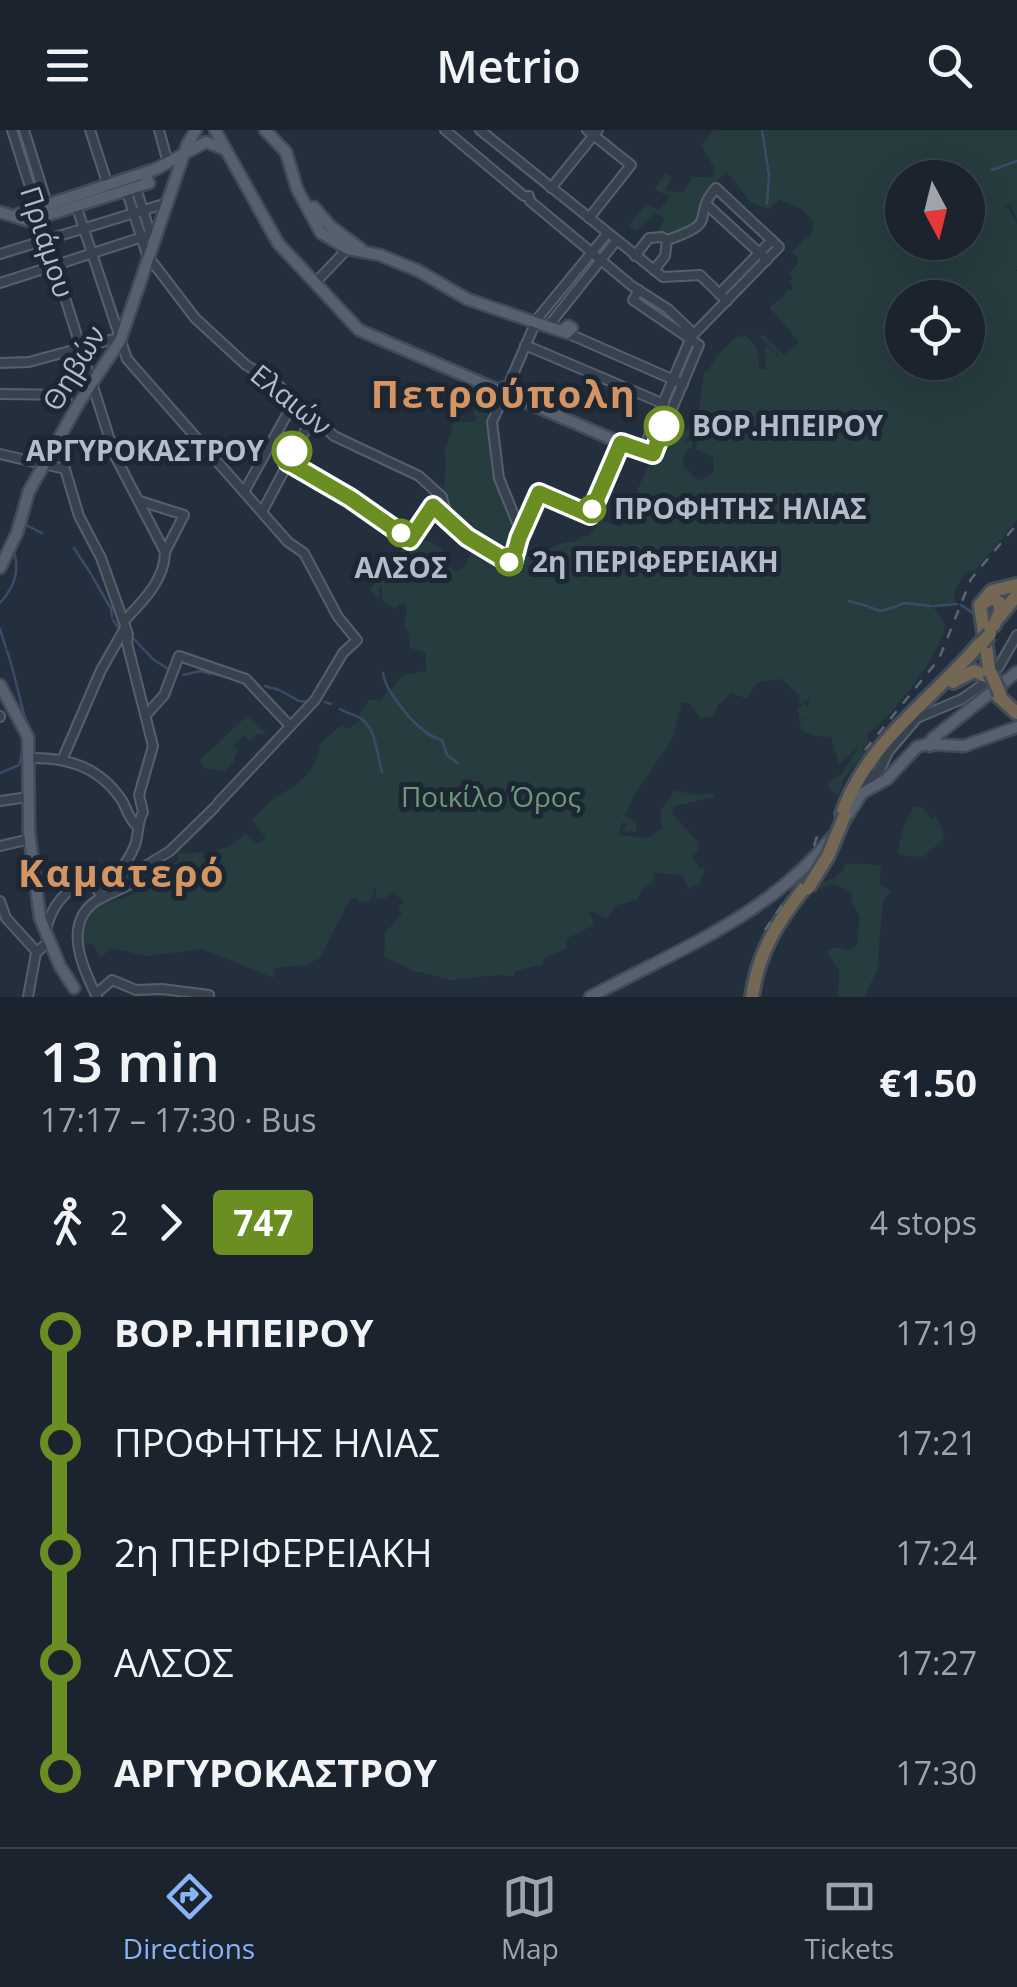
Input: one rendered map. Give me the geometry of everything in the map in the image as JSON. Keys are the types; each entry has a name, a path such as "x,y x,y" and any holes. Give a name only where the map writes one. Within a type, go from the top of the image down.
{"highway":[{"path":"1017,585 992,590 981,603 979,613 991,676 1000,697 1017,711"},
{"path":"844,814 856,781 875,752 952,676 1017,597"},
{"path":"753,997 757,968 767,940 824,860 860,777 877,753 938,692 990,632 1000,605 989,599 983,603 981,612 991,676"},
{"path":"990,632 994,640 991,676"},
{"path":"938,692 969,672 991,676"}],"main road":[{"name":"Θηβών","path":"0,566 26,494 120,339 149,258 150,235 178,157 195,130"},
{"path":"215,130 278,243 362,332 646,452"},
{"path":"268,131 285,150 297,187 320,232 424,274 467,299 566,332"},
{"path":"268,131 287,150 301,192 350,246"},
{"path":"0,212 13,216 40,213 147,178 206,142 224,149"},
{"name":"Θηβών","path":"150,235 166,203 178,157"},
{"path":"536,320 566,332"},
{"path":"592,997 723,930 762,904 819,853 863,791 887,780 910,751 931,744 1016,675"},
{"path":"0,685 5,705 28,737 23,798 40,917 58,961 76,991"},
{"path":"931,744 961,749 1017,728"}],"street":[{"name":"Πριάμου","path":"12,130 116,460 166,552"},
{"path":"24,130 40,213"},
{"path":"90,130 110,190"},
{"path":"158,130 178,157"},
{"path":"446,130 668,310 699,345 672,408 646,452"},
{"path":"480,130 663,278 697,275 723,297"},
{"path":"551,188 591,132 628,169 588,218"},
{"path":"0,283 150,235 129,184"},
{"path":"646,452 691,336 776,244 716,188 706,204 700,226 664,243 666,254 654,270"},
{"path":"75,201 133,368 291,544 305,554 340,619 357,640 344,652 315,700 170,851 112,895 100,894"},
{"path":"0,254 166,203"},
{"path":"706,204 763,256"},
{"path":"440,495 433,506 467,537 512,564 518,525 499,478 492,422 536,320 607,234"},
{"path":"635,256 647,240 662,236 668,240"},
{"path":"550,324 616,241"},
{"path":"316,282 350,246"},
{"name":"Ελαιών","path":"149,258 198,320 312,418 336,437 415,473 440,495"},
{"path":"638,289 634,300 691,336"},
{"path":"566,332 682,384"},
{"path":"0,362 32,361 120,339"},
{"path":"526,345 672,408"},
{"path":"0,394 91,386"},
{"path":"244,492 294,400"},
{"path":"262,512 312,418"},
{"path":"0,454 64,468 80,518 98,551 124,624 153,748 139,796 143,812 135,845 84,914 77,942 82,968 97,996 112,980 136,989 187,990 209,995"},
{"path":"440,495 448,519"},
{"path":"64,758 104,664 124,624 163,568 166,552 184,515 140,501"},
{"path":"863,791 888,752 918,718 966,697 982,684 1001,664 1017,634"},
{"path":"147,715 163,696 179,656 246,679 290,726"},
{"path":"29,758 64,758 97,774 121,799 137,826"},
{"path":"0,801 23,798"},
{"path":"3,845 30,839"},
{"path":"28,997 36,951 47,938 53,909 65,894 97,876 119,871 130,879"},
{"path":"0,901 6,918 36,951"}],"green space":[{"name":"Ποικίλο Όρος","path":"714,130 1017,130 1017,220 1011,204 1003,206 1017,224 1017,270 1007,269 1017,271 1017,520 975,571 966,572 954,591 955,604 932,605 945,625 934,653 900,701 866,735 870,741 863,748 866,752 845,777 838,796 829,788 828,781 841,775 860,745 839,765 831,737 801,730 799,723 814,713 800,721 797,708 805,703 808,707 810,698 798,706 801,692 799,696 782,679 765,681 754,687 747,699 732,693 718,705 714,716 701,718 689,703 682,702 673,738 625,815 637,825 636,832 622,831 627,824 622,822 619,835 647,838 662,828 660,811 675,790 713,794 714,797 674,806 671,812 698,842 699,850 692,857 701,869 705,867 700,883 688,889 683,875 654,873 654,880 637,900 615,906 607,919 589,910 594,925 566,939 567,948 543,959 543,964 515,971 514,976 451,980 414,971 384,957 385,933 402,914 398,909 404,901 392,893 386,900 375,898 375,886 371,900 359,903 351,897 320,958 306,965 275,968 274,978 202,949 146,956 112,948 101,957 92,944 73,942 75,925 103,898 104,902 117,900 146,887 179,860 177,854 203,852 204,859 216,860 215,851 231,846 245,834 258,844 266,838 252,820 305,776 315,762 320,744 341,725 348,729 361,719 359,714 370,699 381,701 387,691 395,698 390,691 403,675 426,671 426,653 410,648 404,626 405,605 395,609 382,600 382,586 379,600 370,589 384,573 386,579 402,548 411,540 429,541 443,550 438,566 444,570 450,567 456,572 465,566 475,544 451,517 444,497 444,449 457,404 463,405 458,411 458,415 465,416 461,422 474,422 478,417 474,415 476,405 492,418 486,420 491,422 502,478 508,480 503,487 516,515 517,546 525,551 536,545 546,551 588,537 601,520 621,527 665,427 671,429 676,422 681,434 705,422 698,417 704,371 738,335 745,335 756,346 760,369 766,369 765,345 781,358 757,334 765,336 784,355 799,342 769,307 787,289 794,288 789,273 797,265 798,257 792,252 810,237 814,222 802,209 780,200 769,209 750,202 727,172 714,184 702,221 666,239 658,231 665,219 655,212 636,231 629,225 646,204 659,210 670,197 654,189 666,173 672,178 665,191 683,192 693,177 713,177 715,169 701,146","holes":["696,431 702,431 695,449 713,457 714,472 699,481 682,460 692,447 692,441 685,443 687,437 694,438"]},
{"path":"248,715 267,734 256,734 250,741 243,736 233,746 238,751 236,760 224,772 205,768 200,760"},
{"path":"915,807 922,807 932,819 936,816 945,837 924,857 902,856 896,851 906,821"},
{"path":"843,863 879,865 879,883 891,891 883,900 877,970 864,997 838,997 839,971 827,951 834,947 849,951 857,945 860,918 851,899 853,893 835,884 817,889 820,883 835,878 845,867"}],"waterway":[{"path":"762,130 769,175 767,203"},
{"path":"992,170 1017,161"},
{"path":"26,525 42,533"},
{"path":"0,603 15,577 13,547"},
{"path":"74,548 91,574"},
{"path":"92,576 110,607"},
{"path":"849,601 867,606"},
{"path":"892,608 904,603 931,606"},
{"path":"934,606 957,604"},
{"path":"961,605 976,615"},
{"path":"869,607 880,611 891,608"},
{"path":"111,608 112,617"},
{"path":"113,620 121,631"},
{"path":"0,629 6,648"},
{"path":"132,637 170,670"},
{"path":"7,651 28,727"},
{"path":"183,675 201,671 211,674"},
{"path":"383,673 406,713 442,740 447,755 458,763"},
{"path":"214,674 228,677"},
{"path":"232,677 247,684"},
{"path":"265,686 271,688"},
{"path":"273,688 279,690"},
{"path":"281,691 299,701 311,702"},
{"path":"325,702 331,704"},
{"path":"340,709 359,717 368,726 382,772"},
{"path":"0,773 19,765 23,749"}],"railway":[{"path":"865,750 939,659 971,579 1017,524"},
{"path":"814,846 820,827"},
{"path":"765,930 784,902"}],"bus line":[{"name":"747","path":"292,451 288,462 350,498 410,540 433,506 467,537 512,564 539,493 590,515 621,443 653,454 664,426"}],"place":[{"name":"ΒΟΡ.ΗΠΕΙΡΟΥ","path":"664,426"},
{"name":"ΑΡΓΥΡΟΚΑΣΤΡΟΥ","path":"292,451"},
{"name":"ΠΡΟΦΗΤΗΣ ΗΛΙΑΣ","path":"592,509"},
{"name":"ΑΛΣΟΣ","path":"401,533"},
{"name":"2η ΠΕΡΙΦΕΡΕΙΑΚΗ","path":"509,562"}],"district":[{"name":"Πετρούπολη","path":"504,395"},
{"name":"Καματερό","path":"122,874"}]}
